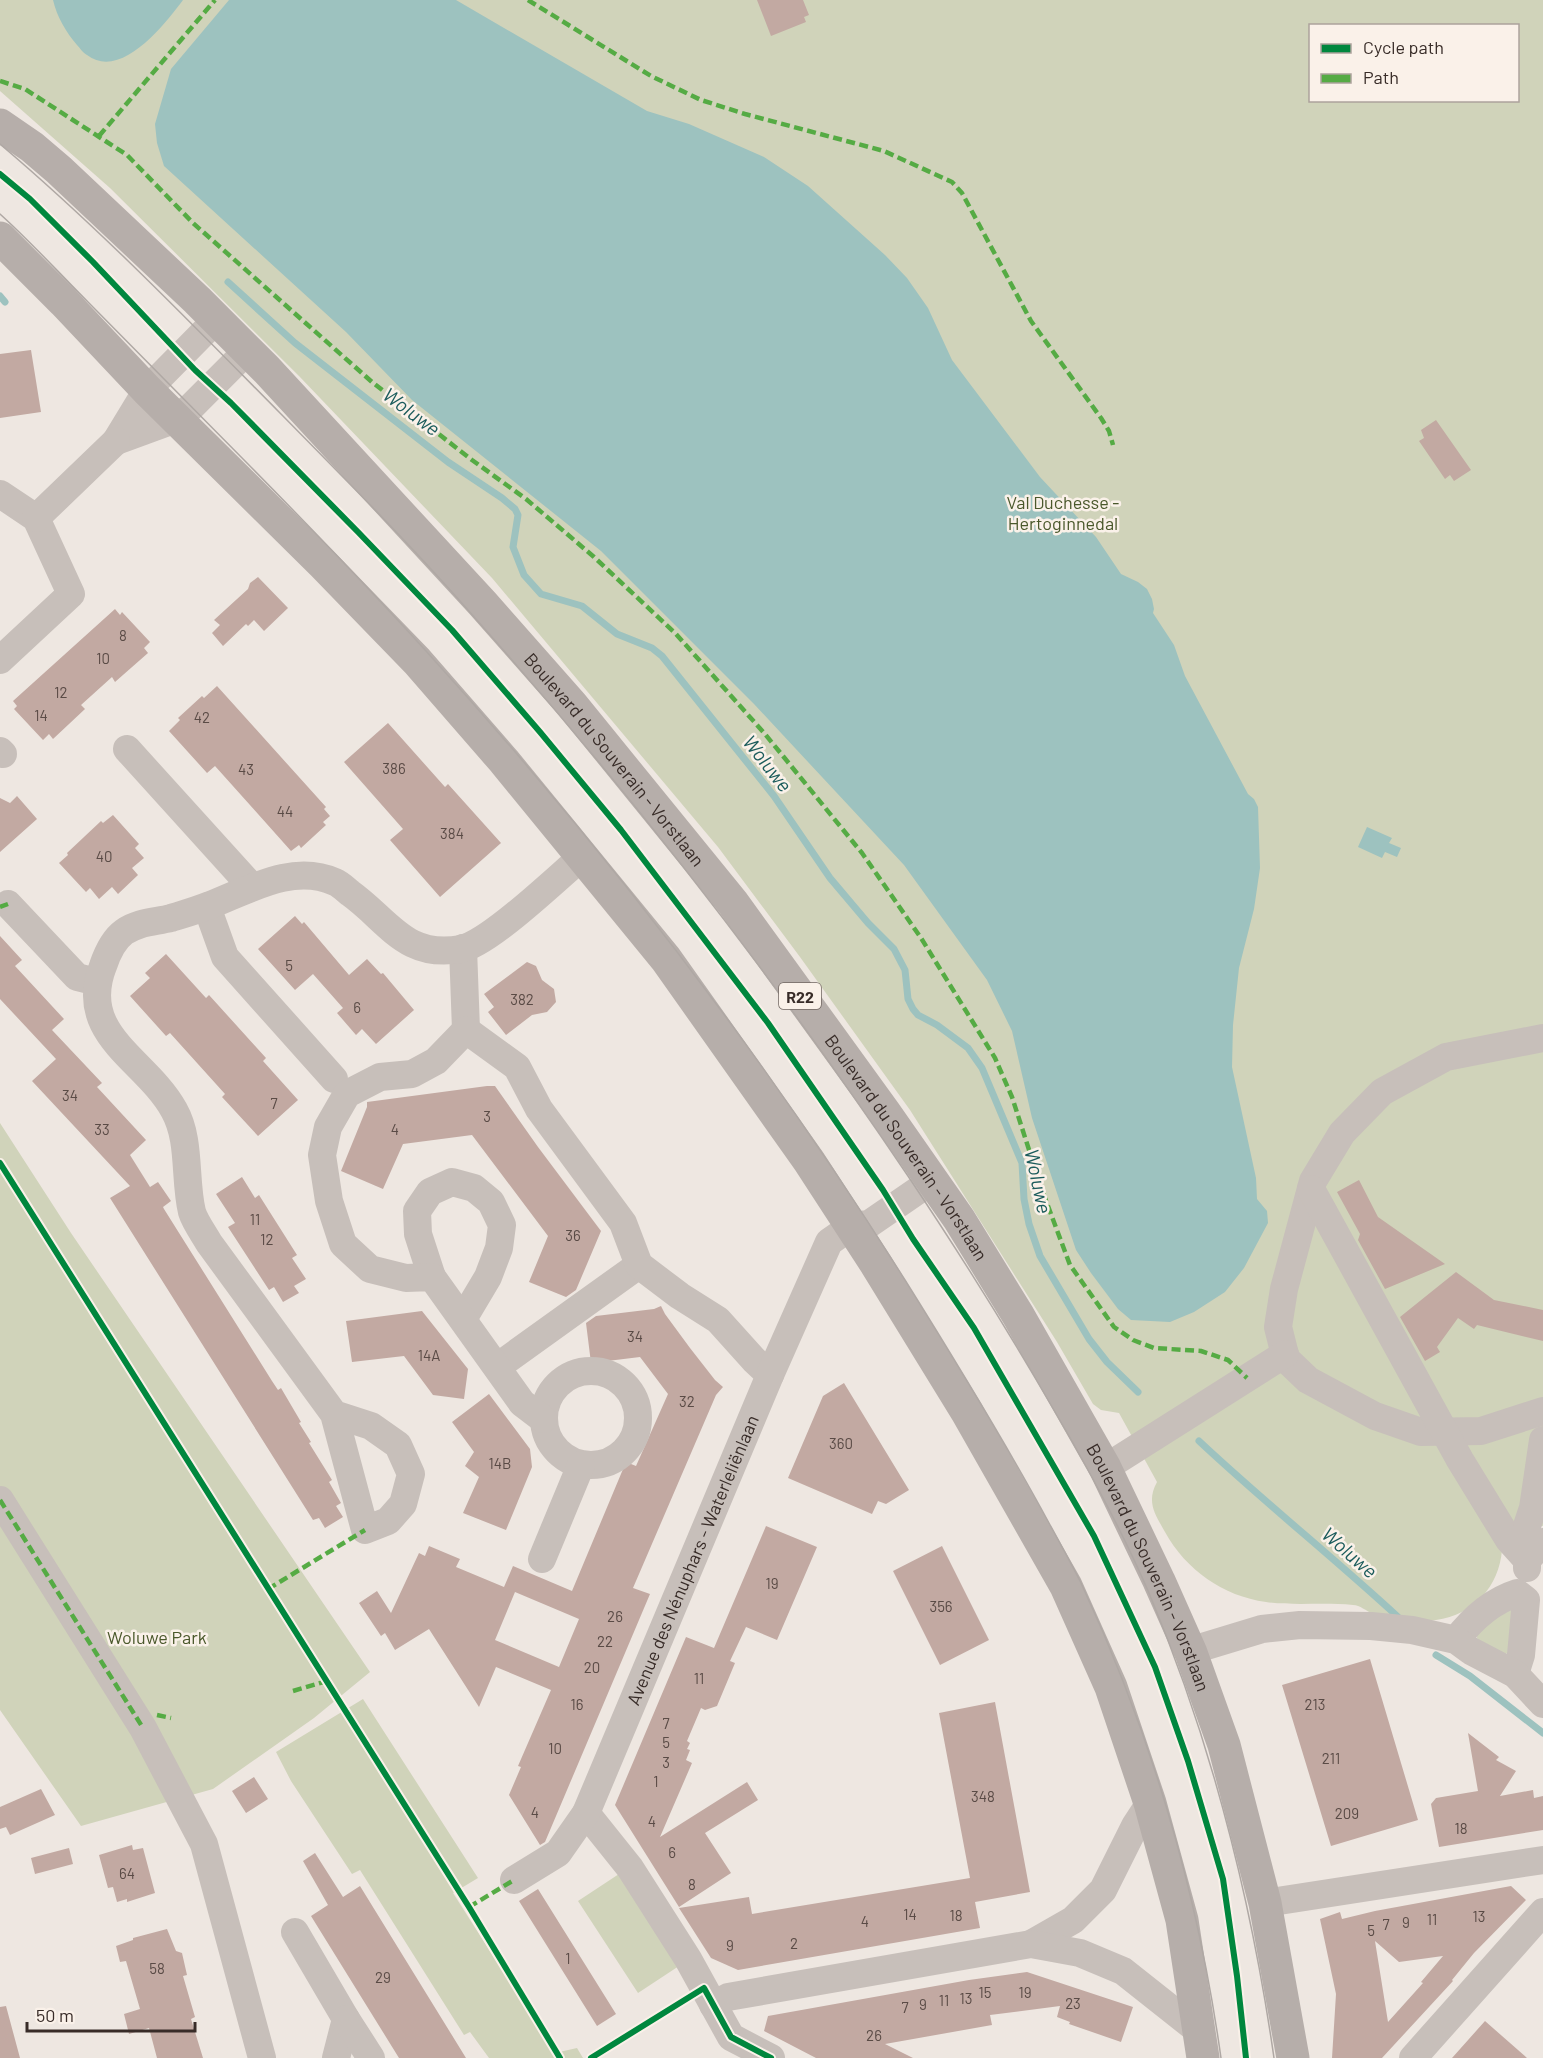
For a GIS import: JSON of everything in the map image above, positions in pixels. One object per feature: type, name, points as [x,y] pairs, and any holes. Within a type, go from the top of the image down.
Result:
[{"type":"main road","name":"Boulevard du Souverain - Vorstlaan","points":[[0,125],[32,147],[59,170],[248,350],[482,603],[572,705],[733,903],[933,1180],[1018,1315],[1105,1468],[1191,1653],[1224,1745],[1265,1903],[1293,2058]]},
{"type":"main road","points":[[0,238],[147,390],[323,564],[417,661],[504,761],[666,959],[852,1226],[968,1412],[1066,1586],[1111,1687],[1150,1803],[1182,1920],[1201,2045]]},
{"type":"street","points":[[36,518],[116,441],[147,390],[216,319]]},
{"type":"street","points":[[116,441],[176,419],[248,350]]},
{"type":"street","points":[[0,494],[36,518],[71,594],[0,660]]},
{"type":"street","points":[[127,749],[252,887]]},
{"type":"street","points":[[334,1414],[209,1244],[193,1214],[183,1136],[175,1112],[160,1088],[110,1038],[99,1012],[97,982],[108,951],[123,933],[145,922],[171,918],[207,907],[252,887],[283,877],[308,875],[336,882],[363,902],[394,932],[413,944],[433,951],[463,948],[482,940],[583,856]]},
{"type":"street","points":[[8,904],[77,977],[97,982]]},
{"type":"street","points":[[207,907],[225,957],[334,1079]]},
{"type":"street","points":[[432,1277],[406,1278],[370,1269],[343,1244],[329,1201],[322,1155],[328,1127],[347,1094],[380,1077],[412,1074],[436,1061],[466,1030],[463,948]]},
{"type":"street","points":[[466,1030],[517,1067],[539,1109],[623,1223],[639,1264],[680,1296],[718,1320],[770,1375]]},
{"type":"street","points":[[1543,1038],[1446,1057],[1383,1092],[1341,1133],[1313,1181],[1282,1299],[1278,1327],[1286,1359],[1308,1380],[1375,1416],[1421,1432],[1481,1431],[1543,1410]]},
{"type":"street","name":"Avenue des Nénuphars - Waterleliënlaan","points":[[514,1880],[558,1853],[586,1813],[770,1375],[829,1242],[852,1226],[869,1224],[933,1180]]},
{"type":"street","points":[[463,1319],[488,1277],[499,1248],[502,1225],[491,1202],[474,1188],[452,1182],[430,1192],[417,1210],[418,1234],[432,1277],[522,1402],[543,1419]]},
{"type":"street","points":[[1311,1189],[1445,1432],[1509,1540],[1535,1551]]},
{"type":"street","points":[[497,1367],[639,1264]]},
{"type":"street","points":[[1105,1468],[1285,1354]]},
{"type":"street","points":[[594,1371],[609,1375],[623,1383],[632,1395],[638,1410],[638,1425],[633,1440],[624,1453],[596,1466],[581,1465],[566,1459],[554,1449],[546,1435],[543,1419],[546,1403],[553,1390],[565,1379],[579,1372],[594,1371]]},
{"type":"street","points":[[1515,1674],[1521,1655],[1526,1600],[1535,1551],[1527,1526],[1533,1508],[1543,1440]]},
{"type":"street","points":[[542,1559],[581,1465]]},
{"type":"street","points":[[0,1500],[143,1728],[204,1844],[262,2058]]},
{"type":"street","points":[[1456,1640],[1466,1627],[1500,1598],[1517,1593],[1526,1600]]},
{"type":"street","points":[[1191,1653],[1206,1646],[1262,1629],[1300,1625],[1371,1626],[1412,1630],[1456,1640],[1471,1651],[1515,1674],[1543,1704]]},
{"type":"street","points":[[713,2005],[728,1996],[1030,1944],[1073,1920],[1103,1890],[1135,1826],[1150,1803]]},
{"type":"street","points":[[586,1813],[630,1868],[688,1959],[731,2037],[771,2058]]},
{"type":"street","points":[[1265,1903],[1543,1860]]},
{"type":"street","points":[[1413,2058],[1543,1912]]},
{"type":"street","points":[[295,1932],[371,2058]]},
{"type":"street","points":[[1030,1944],[1080,1953],[1123,1971],[1201,2045]]},
{"type":"street","points":[[336,2058],[346,2019]]},
{"type":"green space","name":"Val Duchesse - Hertoginnedal","points":[[0,0],[1543,0],[1543,1526],[1536,1525],[1502,1550],[1496,1575],[1482,1597],[1462,1612],[1450,1617],[1427,1621],[1373,1614],[1356,1605],[1266,1602],[1235,1594],[1221,1587],[1207,1579],[1184,1558],[1155,1514],[1152,1496],[1157,1482],[1119,1413],[1101,1410],[1093,1404],[1057,1342],[910,1110],[718,847],[492,578],[299,376],[110,188],[0,91]]},
{"type":"green space","name":"Woluwe Park","points":[[0,1123],[71,1233],[370,1672],[314,1718],[213,1789],[81,1826],[0,1710]]},
{"type":"green space","points":[[1514,1602],[1512,1652],[1501,1655],[1478,1642],[1476,1633]]},
{"type":"green space","points":[[363,1699],[478,1878],[453,1893],[555,2053],[577,2048],[583,2058],[489,2058],[470,2032],[464,2035],[360,1870],[352,1874],[291,1781],[276,1752]]},
{"type":"green space","points":[[619,1874],[679,1966],[638,1993],[578,1901]]},
{"type":"water","points":[[53,0],[183,0],[154,35],[141,46],[114,61],[100,61],[86,54],[73,40],[59,18]]},
{"type":"water","points":[[229,0],[456,0],[647,111],[689,124],[764,157],[808,186],[885,255],[907,278],[928,308],[952,360],[1040,477],[1096,537],[1121,574],[1147,589],[1152,599],[1153,613],[1174,645],[1185,676],[1248,794],[1258,807],[1260,868],[1254,909],[1239,968],[1233,1025],[1232,1067],[1256,1178],[1257,1199],[1267,1211],[1268,1223],[1244,1268],[1225,1292],[1194,1312],[1170,1322],[1131,1320],[1118,1309],[1076,1250],[1032,1118],[1012,1031],[987,980],[904,865],[754,704],[601,551],[412,400],[346,332],[164,166],[157,143],[155,124],[171,69]]},
{"type":"water","points":[[1367,827],[1392,838],[1389,843],[1401,848],[1397,857],[1385,852],[1382,858],[1358,847]]},
{"type":"building","points":[[757,0],[803,0],[809,15],[804,17],[806,22],[771,36]]},
{"type":"building","points":[[31,350],[41,412],[0,418],[0,354]]},
{"type":"building","points":[[1436,420],[1471,470],[1454,481],[1450,475],[1445,479],[1419,441],[1424,438],[1421,430]]},
{"type":"building","points":[[258,577],[288,608],[264,631],[254,620],[248,626],[246,624],[223,646],[212,633],[220,625],[214,620]]},
{"type":"building","points":[[115,609],[120,615],[122,612],[150,642],[144,648],[148,653],[115,682],[112,677],[81,705],[85,709],[53,739],[49,734],[43,740],[14,709],[17,706],[13,701]]},
{"type":"building","points":[[217,686],[326,807],[324,809],[330,816],[323,822],[326,825],[301,848],[299,845],[291,851],[215,766],[207,773],[169,731],[180,720],[178,718]]},
{"type":"building","points":[[388,723],[445,787],[448,784],[501,843],[440,897],[390,840],[403,829],[344,762]]},
{"type":"building","points":[[17,796],[37,819],[0,852],[0,798],[10,803]]},
{"type":"building","points":[[113,815],[139,844],[135,848],[144,858],[132,868],[138,875],[118,894],[112,887],[99,899],[90,888],[86,892],[59,863],[101,821],[103,823]]},
{"type":"building","points":[[295,916],[302,924],[304,922],[349,975],[367,959],[381,974],[383,973],[414,1010],[376,1044],[362,1029],[356,1035],[337,1013],[343,1008],[313,974],[295,990],[258,949]]},
{"type":"building","points":[[0,936],[22,960],[15,966],[64,1019],[52,1030],[102,1083],[97,1087],[146,1140],[130,1155],[150,1187],[158,1182],[171,1201],[163,1207],[164,1209],[272,1381],[278,1390],[281,1388],[301,1422],[299,1423],[332,1480],[329,1482],[341,1503],[336,1506],[343,1517],[325,1528],[319,1518],[313,1520],[110,1198],[130,1186],[32,1081],[56,1059],[0,999]]},
{"type":"building","points":[[166,954],[206,998],[209,995],[266,1058],[263,1061],[298,1100],[258,1136],[222,1097],[225,1094],[170,1033],[166,1036],[130,996],[150,978],[145,973]]},
{"type":"building","points":[[527,962],[536,966],[542,980],[554,989],[556,1002],[547,1012],[532,1015],[506,1035],[488,1012],[494,1007],[484,994]]},
{"type":"building","points":[[495,1086],[601,1231],[576,1290],[566,1297],[529,1282],[548,1236],[472,1135],[403,1144],[383,1189],[341,1171],[367,1102]]},
{"type":"building","points":[[242,1177],[255,1198],[259,1195],[297,1255],[292,1258],[306,1279],[294,1286],[299,1293],[283,1302],[274,1287],[269,1290],[228,1227],[235,1223],[216,1194]]},
{"type":"building","points":[[1359,1180],[1378,1217],[1445,1264],[1385,1289],[1358,1240],[1360,1234],[1337,1192]]},
{"type":"building","points":[[1456,1272],[1494,1300],[1543,1310],[1543,1341],[1477,1325],[1474,1329],[1458,1318],[1437,1347],[1440,1352],[1425,1361],[1400,1317]]},
{"type":"building","points":[[661,1306],[690,1348],[723,1387],[716,1395],[633,1588],[650,1594],[545,1842],[540,1845],[509,1795],[521,1767],[518,1766],[551,1690],[496,1667],[479,1707],[429,1629],[395,1650],[385,1633],[381,1636],[359,1603],[377,1591],[391,1613],[419,1553],[425,1556],[429,1546],[460,1559],[456,1567],[504,1587],[513,1566],[572,1591],[626,1462],[636,1466],[668,1394],[640,1357],[591,1363],[586,1323],[596,1316],[654,1309]],"holes":[[[515,1592],[579,1619],[559,1667],[495,1640]]]},
{"type":"building","points":[[422,1311],[468,1369],[464,1399],[433,1395],[404,1356],[352,1362],[346,1321]]},
{"type":"building","points":[[844,1383],[909,1490],[886,1504],[878,1501],[872,1514],[788,1478],[823,1396]]},
{"type":"building","points":[[489,1394],[530,1449],[532,1467],[506,1530],[463,1513],[479,1477],[465,1466],[474,1452],[452,1422]]},
{"type":"building","points":[[766,1526],[817,1547],[777,1640],[746,1627],[730,1661],[735,1663],[717,1706],[705,1710],[701,1708],[687,1741],[690,1743],[687,1749],[690,1750],[686,1760],[692,1763],[660,1837],[747,1782],[758,1800],[705,1833],[731,1873],[679,1907],[615,1805],[686,1637],[714,1648]]},
{"type":"building","points":[[942,1546],[989,1640],[940,1665],[893,1571]]},
{"type":"building","points":[[1370,1659],[1418,1820],[1331,1846],[1282,1685]]},
{"type":"building","points":[[995,1702],[1030,1892],[975,1902],[980,1928],[738,1970],[711,1958],[679,1908],[749,1897],[752,1914],[970,1878],[939,1713]]},
{"type":"building","points":[[1468,1733],[1499,1757],[1496,1760],[1516,1771],[1500,1796],[1533,1790],[1534,1798],[1543,1796],[1543,1830],[1439,1847],[1431,1804],[1436,1798],[1478,1791]]},
{"type":"building","points":[[254,1777],[268,1799],[246,1813],[232,1791]]},
{"type":"building","points":[[41,1789],[55,1815],[10,1835],[6,1827],[0,1829],[0,1807]]},
{"type":"building","points":[[132,1845],[133,1850],[143,1848],[155,1893],[127,1902],[127,1899],[117,1902],[113,1887],[108,1888],[99,1855]]},
{"type":"building","points":[[69,1848],[73,1864],[35,1874],[31,1858]]},
{"type":"building","points":[[315,1853],[343,1897],[360,1886],[466,2058],[399,2058],[311,1916],[328,1905],[303,1861]]},
{"type":"building","points":[[1511,1886],[1526,1900],[1474,1953],[1453,1981],[1382,2058],[1332,2058],[1336,1994],[1320,1919],[1340,1912],[1342,1919]],"holes":[[[1375,1941],[1399,1962],[1443,1956],[1421,1982],[1423,1983],[1388,2022]]]},
{"type":"building","points":[[538,1889],[616,2014],[597,2026],[519,1901]]},
{"type":"building","points":[[167,1929],[176,1951],[182,1953],[187,1975],[183,1976],[195,2017],[191,2019],[203,2058],[157,2058],[149,2028],[129,2034],[124,2014],[140,2009],[126,1961],[120,1962],[116,1946],[133,1940],[133,1938]]},
{"type":"building","points":[[1027,1972],[1133,2007],[1121,2042],[1069,2024],[1070,2022],[1057,2017],[1060,2006],[990,2015],[992,2025],[885,2044],[913,2058],[816,2058],[764,2031],[768,2016],[969,1980]]},
{"type":"building","points":[[6,2006],[20,2058],[0,2058],[0,2007]]},
{"type":"building","points":[[1485,2021],[1527,2058],[1452,2058]]},
{"type":"waterway","name":"Woluwe","points":[[228,282],[295,343],[448,462],[515,509],[518,515],[513,547],[524,575],[541,594],[582,606],[617,634],[652,648],[662,656],[774,796],[830,878],[868,923],[894,949],[905,970],[908,999],[913,1009],[918,1015],[937,1025],[968,1048],[982,1068],[1022,1163],[1024,1199],[1029,1224],[1040,1256],[1089,1339],[1107,1362],[1138,1392]]},
{"type":"waterway","name":"Woluwe","points":[[0,296],[5,302]]},
{"type":"waterway","name":"Woluwe","points":[[1199,1441],[1398,1617]]},
{"type":"waterway","name":"Woluwe","points":[[1436,1655],[1470,1676],[1543,1733]]},
{"type":"tram line","points":[[0,144],[73,209],[178,310],[379,514],[475,618],[590,752],[701,890],[807,1031],[908,1176],[1017,1347],[1064,1428],[1115,1521],[1149,1593],[1192,1706],[1226,1822],[1254,1939],[1274,2058]]},
{"type":"tram line","points":[[0,214],[315,533],[492,725],[556,800],[679,955],[739,1034],[851,1197],[905,1280],[1015,1461],[1077,1576],[1106,1640],[1129,1697],[1169,1815],[1199,1936],[1221,2058]]},
{"type":"marked path","points":[[99,136],[215,0]]},
{"type":"marked path","points":[[528,0],[651,76],[701,100],[884,151],[952,182],[962,193],[1031,321],[1101,418],[1109,431],[1113,445]]},
{"type":"marked path","points":[[0,81],[25,89],[127,155],[193,223],[372,382],[526,499],[594,557],[676,634],[765,734],[862,853],[921,938],[995,1058],[1012,1097],[1042,1190],[1070,1265],[1114,1327],[1133,1340],[1154,1348],[1201,1351],[1228,1360],[1247,1378]]},
{"type":"marked path","points":[[0,907],[8,904]]},
{"type":"marked path","points":[[0,1500],[143,1728]]},
{"type":"marked path","points":[[268,1589],[365,1530]]},
{"type":"marked path","points":[[293,1691],[327,1681]]},
{"type":"marked path","points":[[157,1715],[171,1718]]},
{"type":"marked path","points":[[469,1907],[514,1880]]},
{"type":"cycle path","points":[[0,174],[30,199],[93,262],[195,370],[231,403],[452,630],[621,830],[768,1023],[883,1190],[913,1239],[974,1328],[1094,1536],[1155,1667],[1188,1761],[1223,1879],[1246,2058]]},
{"type":"cycle path","points":[[0,1163],[469,1907],[560,2058]]},
{"type":"cycle path","points":[[591,2058],[704,1988],[731,2037],[771,2058]]}]
